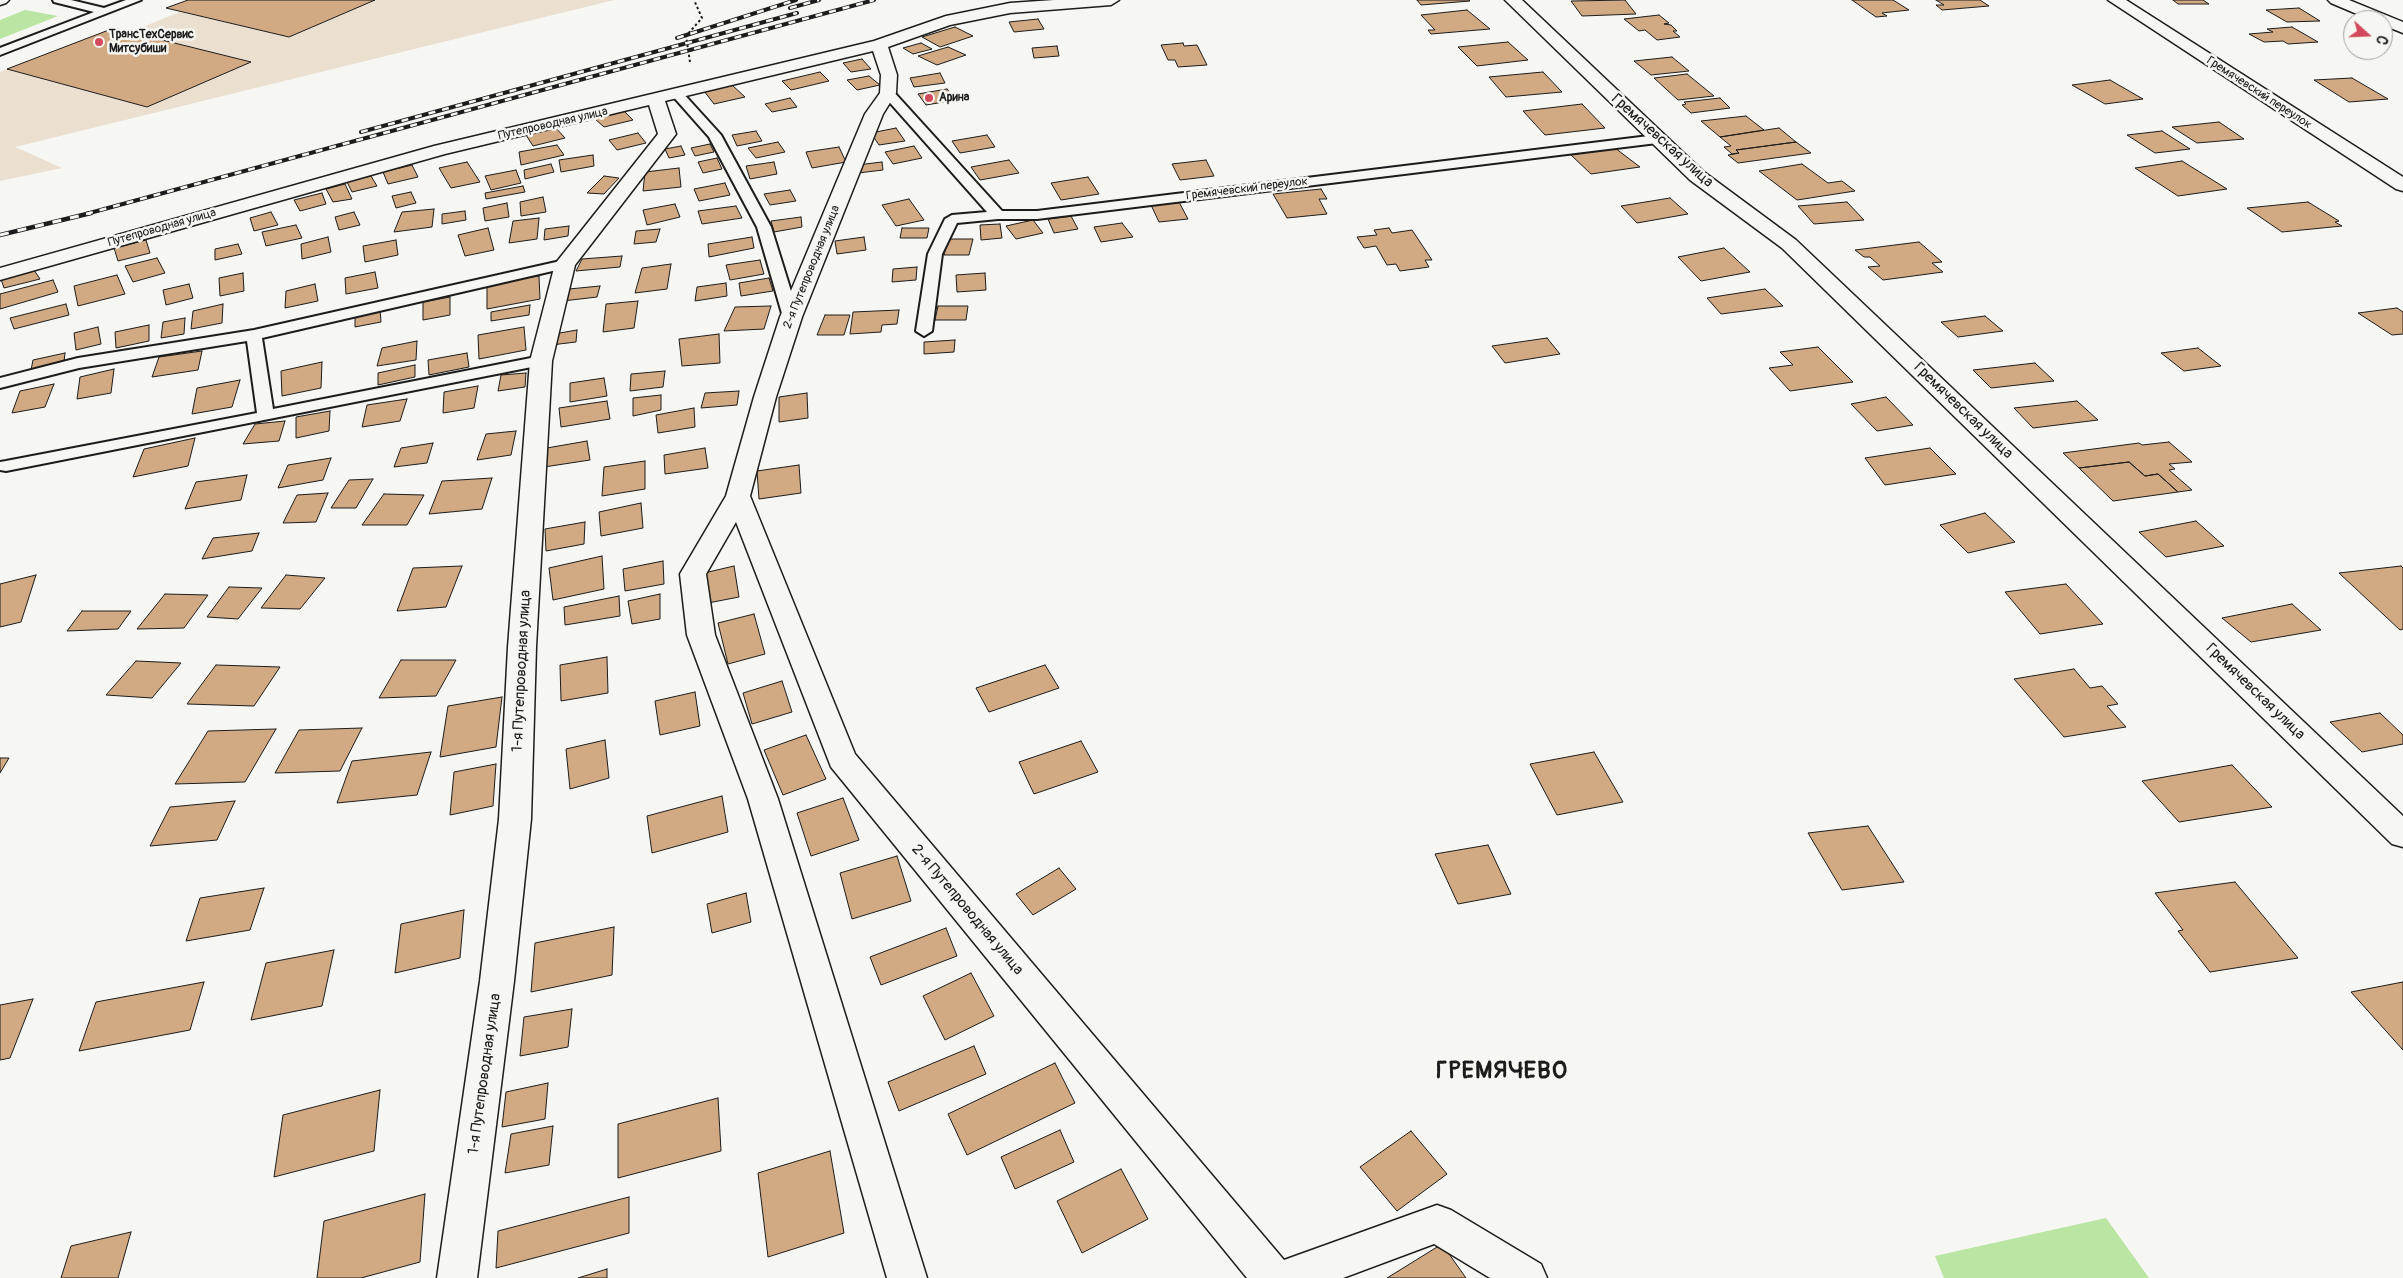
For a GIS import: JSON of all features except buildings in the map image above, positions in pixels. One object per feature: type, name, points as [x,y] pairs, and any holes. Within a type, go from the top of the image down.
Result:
[{"type":"street","name":"Путепроводная улица","points":[[0,274],[440,150],[667,97],[878,44],[946,21],[1010,8],[1111,0]]},
{"type":"street","name":"Гремячевская улица","points":[[1512,0],[1697,176],[1789,244],[2403,835]]},
{"type":"street","name":"Гремячевский переулок","points":[[2116,0],[2403,185]]},
{"type":"street","points":[[2336,0],[2403,28]]},
{"type":"street","points":[[878,44],[889,75],[888,94]]},
{"type":"street","name":"2-я Путепроводная улица","points":[[888,94],[874,114],[791,317],[765,397],[738,496],[692,574],[701,635],[764,799],[907,1278]]},
{"type":"street","name":"1-я Путепроводная улица","points":[[457,1278],[496,991],[515,819],[522,646],[541,361],[565,264],[667,134],[667,97]]},
{"type":"street","name":"2-я Путепроводная улица","points":[[738,496],[842,759],[1273,1278]]},
{"type":"street","points":[[1289,1278],[1437,1224],[1527,1278]]},
{"type":"lane","points":[[58,0],[105,12]]},
{"type":"lane","points":[[0,52],[136,0]]},
{"type":"lane","points":[[888,94],[998,215]]},
{"type":"lane","points":[[667,97],[715,135],[764,228],[791,317]]},
{"type":"lane","name":"Гремячевский переулок","points":[[924,330],[935,254],[952,219],[998,215],[1047,214],[1657,139]]},
{"type":"lane","points":[[0,383],[78,363],[254,335],[565,264]]},
{"type":"lane","points":[[254,335],[266,416]]},
{"type":"lane","points":[[6,466],[541,361]]},
{"type":"path","points":[[694,0],[702,18],[686,36],[688,55],[697,89]]},
{"type":"shaded area","points":[[375,0],[614,0],[15,147],[62,168],[0,181],[0,72],[7,69],[147,107],[250,62],[130,32],[180,12],[289,37]]},
{"type":"green space","points":[[25,10],[58,16],[0,39],[0,20]]},
{"type":"green space","points":[[2106,1218],[2149,1278],[1944,1278],[1935,1256]]},
{"type":"railway","points":[[677,38],[796,0]]},
{"type":"railway","points":[[790,8],[819,0]]},
{"type":"railway","points":[[86,214],[874,0]]},
{"type":"railway","points":[[361,132],[797,13]]},
{"type":"railway","points":[[0,235],[91,213]]},
{"type":"place","name":"ТрансТехСервис Митсубиши","points":[[99,42]]},
{"type":"place","name":"Арина","points":[[929,98]]},
{"type":"district","name":"ГРЕМЯЧЕВО","points":[[1502,1072]]}]
